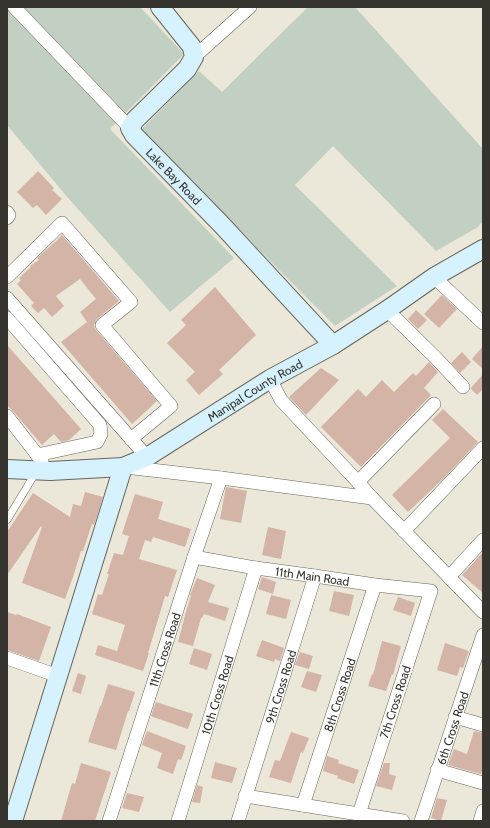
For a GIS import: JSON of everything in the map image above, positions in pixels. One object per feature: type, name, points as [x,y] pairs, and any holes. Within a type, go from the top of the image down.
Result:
[{"type":"street","name":"Lake Bay Road","points":[[14,7],[130,128],[134,135],[220,223],[333,345]]},
{"type":"street","points":[[162,7],[192,47],[194,57]]},
{"type":"street","points":[[130,128],[135,120],[187,69],[194,57],[250,7]]},
{"type":"street","points":[[7,212],[9,215],[7,218]]},
{"type":"street","points":[[7,277],[62,224],[131,302],[102,325],[171,406],[131,439]]},
{"type":"street","name":"Manipal County Road","points":[[7,469],[42,466],[123,467],[147,457],[270,380],[333,345],[434,277],[483,249]]},
{"type":"street","points":[[434,277],[483,323]]},
{"type":"street","points":[[7,298],[147,457]]},
{"type":"street","points":[[387,310],[463,387]]},
{"type":"street","points":[[7,318],[100,425],[101,434],[97,442],[42,466],[7,416]]},
{"type":"street","points":[[270,380],[281,400],[372,498],[483,612]]},
{"type":"street","points":[[358,482],[434,404]]},
{"type":"street","points":[[404,531],[483,448]]},
{"type":"street","points":[[13,821],[123,467],[372,498]]},
{"type":"street","name":"11th Cross Road","points":[[109,821],[221,478]]},
{"type":"street","points":[[449,576],[483,540]]},
{"type":"street","name":"11th Main Road","points":[[194,557],[256,568],[375,585],[431,590]]},
{"type":"street","name":"10th Cross Road","points":[[178,821],[256,568]]},
{"type":"street","name":"9th Cross Road","points":[[238,821],[315,576]]},
{"type":"street","name":"8th Cross Road","points":[[302,805],[375,585]]},
{"type":"street","name":"7th Cross Road","points":[[359,814],[431,590]]},
{"type":"street","name":"6th Cross Road","points":[[421,821],[483,635]]},
{"type":"street","points":[[7,658],[58,676]]},
{"type":"street","points":[[455,717],[483,725]]},
{"type":"street","points":[[438,770],[483,783]]},
{"type":"street","points":[[245,796],[403,821]]},
{"type":"street","points":[[480,821],[483,811]]},
{"type":"lane","points":[[7,520],[42,466]]},
{"type":"green space","points":[[7,7],[140,7],[184,54],[110,129],[234,258],[170,312],[69,199],[7,125]]},
{"type":"green space","points":[[308,7],[355,7],[483,149],[483,221],[478,227],[436,251],[333,146],[295,185],[397,286],[335,326],[140,131],[199,71],[222,92]]},
{"type":"building","points":[[38,171],[54,188],[52,190],[62,199],[46,215],[37,205],[33,208],[17,192]]},
{"type":"building","points":[[62,235],[119,301],[97,319],[94,326],[96,330],[157,401],[132,424],[61,342],[87,322],[80,312],[96,299],[80,279],[56,296],[64,306],[52,317],[44,308],[38,313],[31,306],[34,303],[17,284],[21,280],[19,278],[31,267],[30,266],[39,260],[37,258]]},
{"type":"building","points":[[215,287],[256,335],[219,370],[223,374],[199,395],[186,380],[195,372],[167,343],[186,325],[181,320]]},
{"type":"building","points":[[442,295],[457,309],[439,328],[424,314]]},
{"type":"building","points":[[416,310],[427,320],[418,329],[408,319]]},
{"type":"building","points":[[7,345],[81,429],[69,440],[61,442],[54,434],[42,445],[7,405]]},
{"type":"building","points":[[483,346],[483,369],[472,359]]},
{"type":"building","points":[[462,352],[471,362],[460,373],[451,363]]},
{"type":"building","points":[[429,362],[438,372],[424,388],[431,395],[361,467],[321,427],[358,389],[366,397],[382,380],[394,392],[413,373],[416,376]]},
{"type":"building","points":[[321,368],[339,380],[306,415],[289,397]]},
{"type":"building","points":[[483,374],[483,389],[477,395],[471,388]]},
{"type":"building","points":[[443,409],[478,442],[444,478],[408,512],[392,495],[450,438],[432,420]]},
{"type":"building","points":[[226,487],[247,491],[241,523],[220,519]]},
{"type":"building","points":[[85,492],[103,497],[94,525],[92,524],[83,551],[81,551],[65,599],[22,583],[42,527],[41,526],[7,575],[7,532],[33,493],[70,517],[73,504],[81,506]]},
{"type":"building","points":[[135,494],[163,502],[158,519],[191,529],[185,547],[153,537],[151,542],[145,540],[139,559],[177,570],[168,597],[165,596],[143,671],[95,655],[98,645],[117,651],[125,625],[92,614],[98,594],[102,595],[114,553],[123,555],[129,536],[122,534]]},
{"type":"building","points":[[268,527],[286,531],[281,559],[262,555]]},
{"type":"building","points":[[483,552],[483,593],[462,575]]},
{"type":"building","points":[[262,577],[276,582],[273,594],[258,589]]},
{"type":"building","points":[[197,578],[215,585],[208,602],[229,608],[225,621],[204,614],[201,618],[193,646],[178,642],[191,596],[190,595]]},
{"type":"building","points":[[334,591],[354,595],[349,616],[329,611]]},
{"type":"building","points":[[271,595],[291,600],[286,619],[266,614]]},
{"type":"building","points":[[398,597],[415,603],[411,616],[393,610]]},
{"type":"building","points":[[7,612],[17,614],[51,627],[39,661],[7,650]]},
{"type":"building","points":[[262,640],[284,648],[280,661],[275,659],[274,662],[256,656]]},
{"type":"building","points":[[382,641],[401,646],[393,675],[392,674],[386,691],[368,686],[372,674],[373,675]]},
{"type":"building","points":[[445,643],[469,651],[463,668],[460,667],[457,676],[437,670]]},
{"type":"building","points":[[194,648],[212,654],[207,670],[189,664]]},
{"type":"building","points":[[300,652],[313,656],[309,669],[295,665]]},
{"type":"building","points":[[307,671],[322,675],[316,692],[301,687]]},
{"type":"building","points":[[78,673],[86,676],[81,694],[72,691]]},
{"type":"building","points":[[108,684],[135,692],[116,750],[88,742]]},
{"type":"building","points":[[156,702],[193,714],[188,729],[151,716]]},
{"type":"building","points":[[147,731],[186,746],[181,760],[178,759],[173,774],[157,768],[162,753],[142,745]]},
{"type":"building","points":[[474,731],[483,733],[483,769],[481,774],[448,765],[454,749],[467,754]]},
{"type":"building","points":[[291,732],[309,738],[303,753],[301,752],[291,783],[269,777],[275,760],[280,761]]},
{"type":"building","points":[[327,756],[339,760],[338,763],[359,770],[354,784],[323,771]]},
{"type":"building","points":[[215,762],[237,768],[232,783],[211,778]]},
{"type":"building","points":[[81,763],[111,772],[95,821],[61,821],[72,783],[75,784]]},
{"type":"building","points":[[384,763],[390,763],[389,774],[396,776],[392,790],[376,786]]},
{"type":"building","points":[[197,785],[203,787],[200,803],[192,802]]},
{"type":"building","points":[[127,793],[144,797],[139,812],[122,808]]},
{"type":"building","points":[[437,798],[447,800],[441,821],[431,818]]}]
